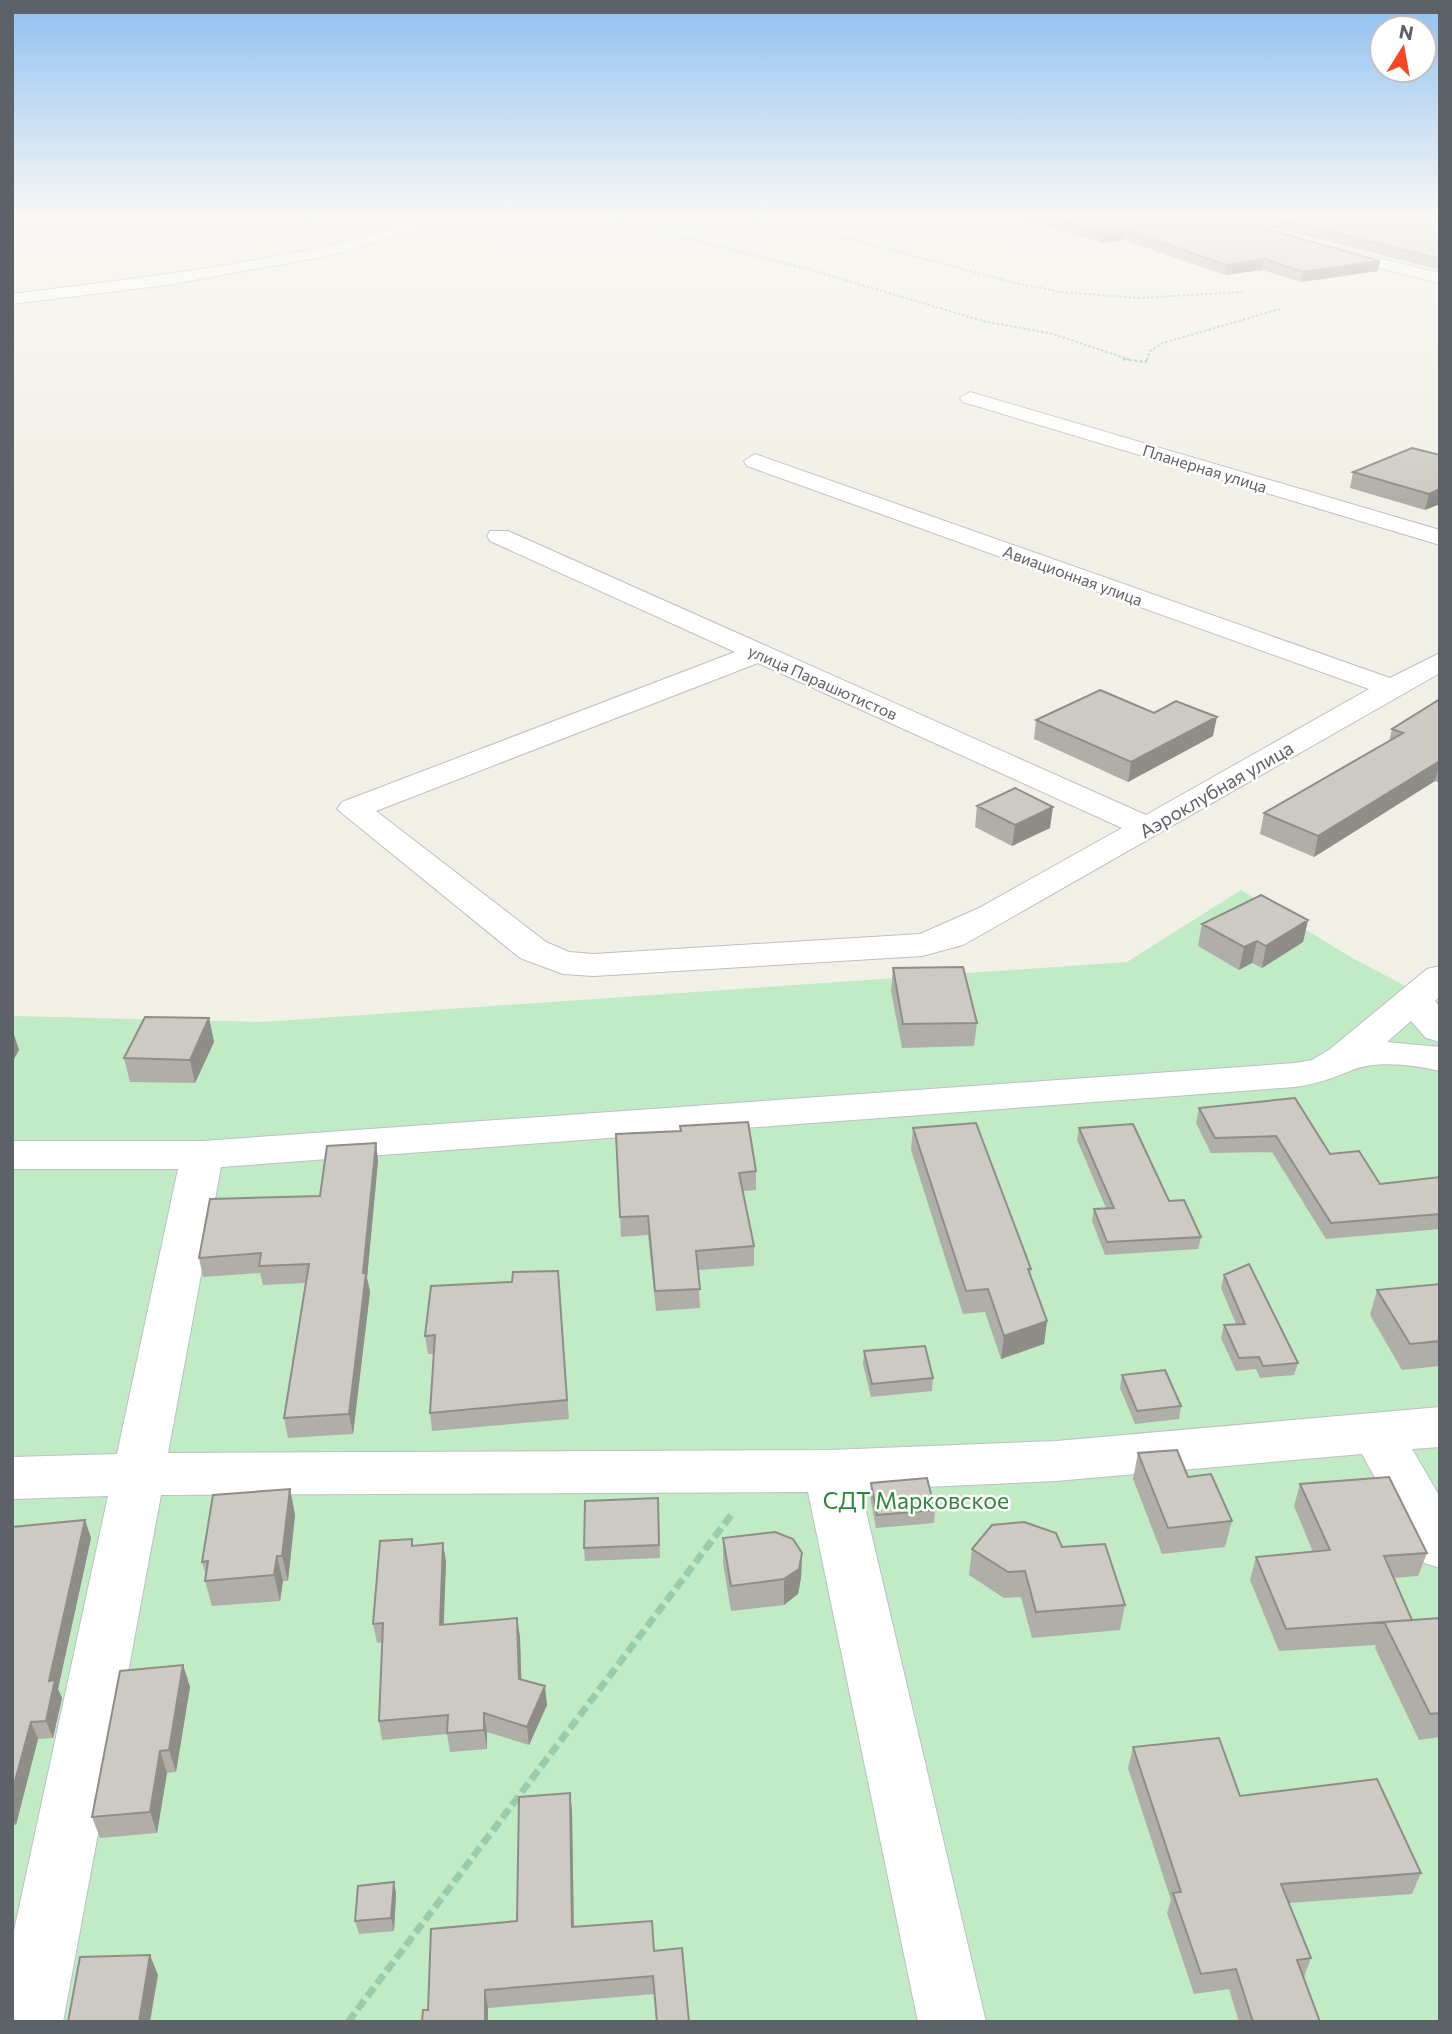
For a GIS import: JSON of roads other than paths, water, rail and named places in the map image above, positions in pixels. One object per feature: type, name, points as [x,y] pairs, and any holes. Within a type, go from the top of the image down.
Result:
[{"type":"street","name":"Планерная улица","points":[[970,398],[1440,538]]},
{"type":"street","name":"Авиационная улица","points":[[755,461],[1392,688]]},
{"type":"street","name":"улица Парашютистов","points":[[499,536],[1148,828]]},
{"type":"street","name":"Аэроклубная улица","points":[[759,653],[353,809],[533,950],[563,963],[594,965],[880,950],[950,937],[992,916],[1440,661]]},
{"type":"street","points":[[12,1156],[202,1156],[1295,1075],[1322,1070],[1343,1059],[1426,988],[1440,1030]]},
{"type":"street","points":[[1343,1059],[1386,1052],[1416,1053],[1440,1059]]},
{"type":"street","points":[[29,2022],[202,1156]]},
{"type":"street","points":[[12,1478],[139,1474],[830,1471],[1056,1461],[1440,1427]]},
{"type":"street","points":[[1377,1434],[1440,1546]]},
{"type":"street","points":[[830,1471],[952,2022]]},
{"type":"park label","name":"СДТ Марковское","points":[[916,1500]]}]
